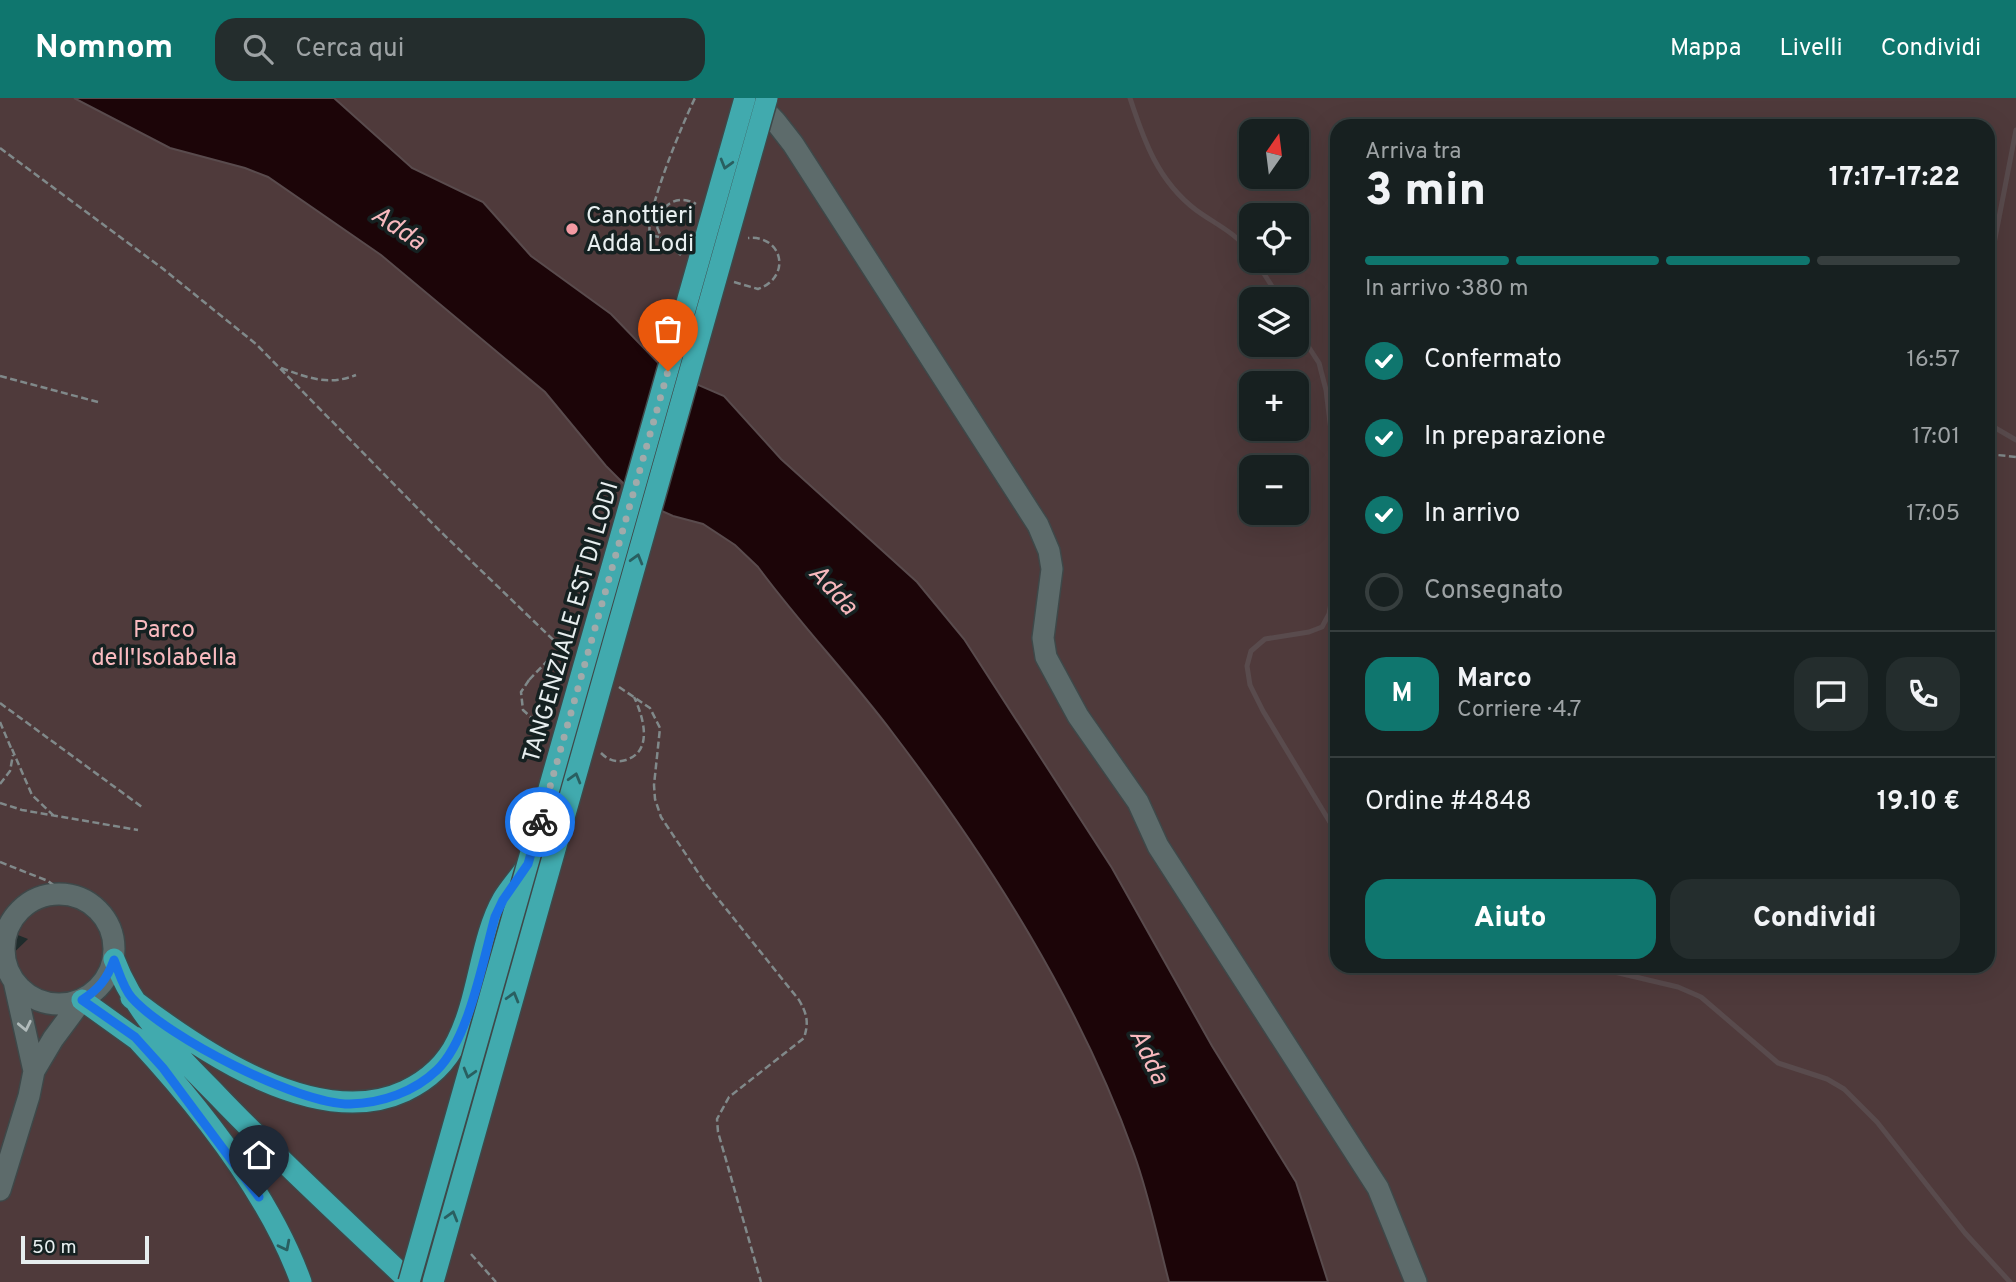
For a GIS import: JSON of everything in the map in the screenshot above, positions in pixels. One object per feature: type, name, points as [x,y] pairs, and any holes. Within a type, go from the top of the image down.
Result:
[{"type":"highway","name":"TANGENZIALE EST DI LODI","points":[[410,1282],[745,98]]},
{"type":"highway","name":"TANGENZIALE EST DI LODI","points":[[433,1282],[767,98]]},
{"type":"highway","points":[[131,998],[206,1051],[246,1072],[317,1098],[347,1104],[374,1102],[413,1087],[439,1068],[450,1054],[466,1019],[503,900],[528,864]]},
{"type":"highway","points":[[114,960],[131,998],[160,1037],[251,1131],[410,1282]]},
{"type":"highway","points":[[82,1000],[135,1037],[251,1131]]},
{"type":"highway","points":[[135,1037],[163,1068],[241,1169],[273,1222],[301,1282]]},
{"type":"street","points":[[752,98],[793,144],[1038,525],[1049,551],[1052,569],[1043,638],[1046,657],[1078,716],[1138,802],[1158,846],[1378,1188],[1416,1282]]},
{"type":"street","points":[[14,981],[27,995],[44,1003],[64,1005],[82,1000],[97,990],[108,976],[114,960],[114,942],[109,924],[98,909],[83,899],[65,894],[47,895],[8,915],[2,957],[14,981],[34,1071]]},
{"type":"street","points":[[0,1190],[34,1071],[82,1000]]},
{"type":"path","points":[[661,237],[650,235],[649,225],[665,172],[695,98]]},
{"type":"path","points":[[0,148],[162,268],[256,344],[577,661]]},
{"type":"path","points":[[743,240],[750,237],[759,238],[774,247],[780,265],[771,283]]},
{"type":"path","points":[[278,367],[309,378],[339,382],[356,375]]},
{"type":"path","points":[[0,376],[98,402]]},
{"type":"path","points":[[1995,455],[2016,457]]},
{"type":"path","points":[[529,680],[553,655],[566,653]]},
{"type":"path","points":[[611,682],[650,708],[660,728],[655,799],[667,825],[703,880],[799,1000],[806,1013],[808,1025],[804,1038],[729,1097],[717,1119],[718,1132],[761,1282]]},
{"type":"path","points":[[598,746],[608,759],[620,762],[630,759],[641,750],[644,733],[634,697]]},
{"type":"path","points":[[0,703],[142,807]]},
{"type":"path","points":[[0,722],[32,795],[55,817]]},
{"type":"path","points":[[0,784],[10,771],[12,749]]},
{"type":"path","points":[[0,803],[55,817],[138,830]]},
{"type":"path","points":[[0,862],[48,881],[65,894]]},
{"type":"path","points":[[471,1254],[496,1282]]},
{"type":"green space","name":"Parco dell'Isolabella","points":[[0,98],[2016,98],[2016,1282],[0,1282],[0,966],[28,939],[0,928]]},
{"type":"water","name":"Adda","points":[[74,98],[334,98],[412,168],[483,202],[531,256],[611,314],[666,371],[724,396],[781,459],[917,582],[964,639],[1112,868],[1212,1046],[1296,1182],[1328,1282],[1169,1282],[1149,1201],[1112,1097],[1059,987],[1029,934],[963,831],[892,732],[758,567],[735,545],[703,524],[673,516],[642,502],[606,466],[545,392],[381,255],[268,177],[245,168],[170,148]]},
{"type":"waterway","points":[[1130,98],[1147,145],[1162,173],[1183,199],[1239,240]]},
{"type":"waterway","points":[[1995,238],[2016,130]]},
{"type":"waterway","points":[[1264,273],[1272,287]]},
{"type":"waterway","points":[[1309,348],[1319,363],[1330,423]]},
{"type":"waterway","points":[[1995,428],[2016,440]]},
{"type":"waterway","points":[[1330,608],[1322,627],[1309,632],[1265,639],[1251,651],[1247,666],[1250,685],[1263,711],[1330,822]]},
{"type":"waterway","points":[[1619,973],[1678,987],[1701,997],[1778,1063],[1827,1079],[1844,1089],[1877,1122],[1965,1233],[2010,1282]]},
{"type":"way so far","points":[[540,822],[668,371]]},
{"type":"place","name":"Canottieri Adda Lodi","points":[[572,229]]},
{"type":"route","points":[[259,1197],[241,1169],[163,1068],[135,1037],[82,1000],[97,990],[108,976],[114,960],[131,998],[206,1051],[246,1072],[317,1098],[347,1104],[374,1102],[394,1096],[428,1078],[450,1054],[458,1039],[495,917],[503,900],[528,864],[540,822]]}]
